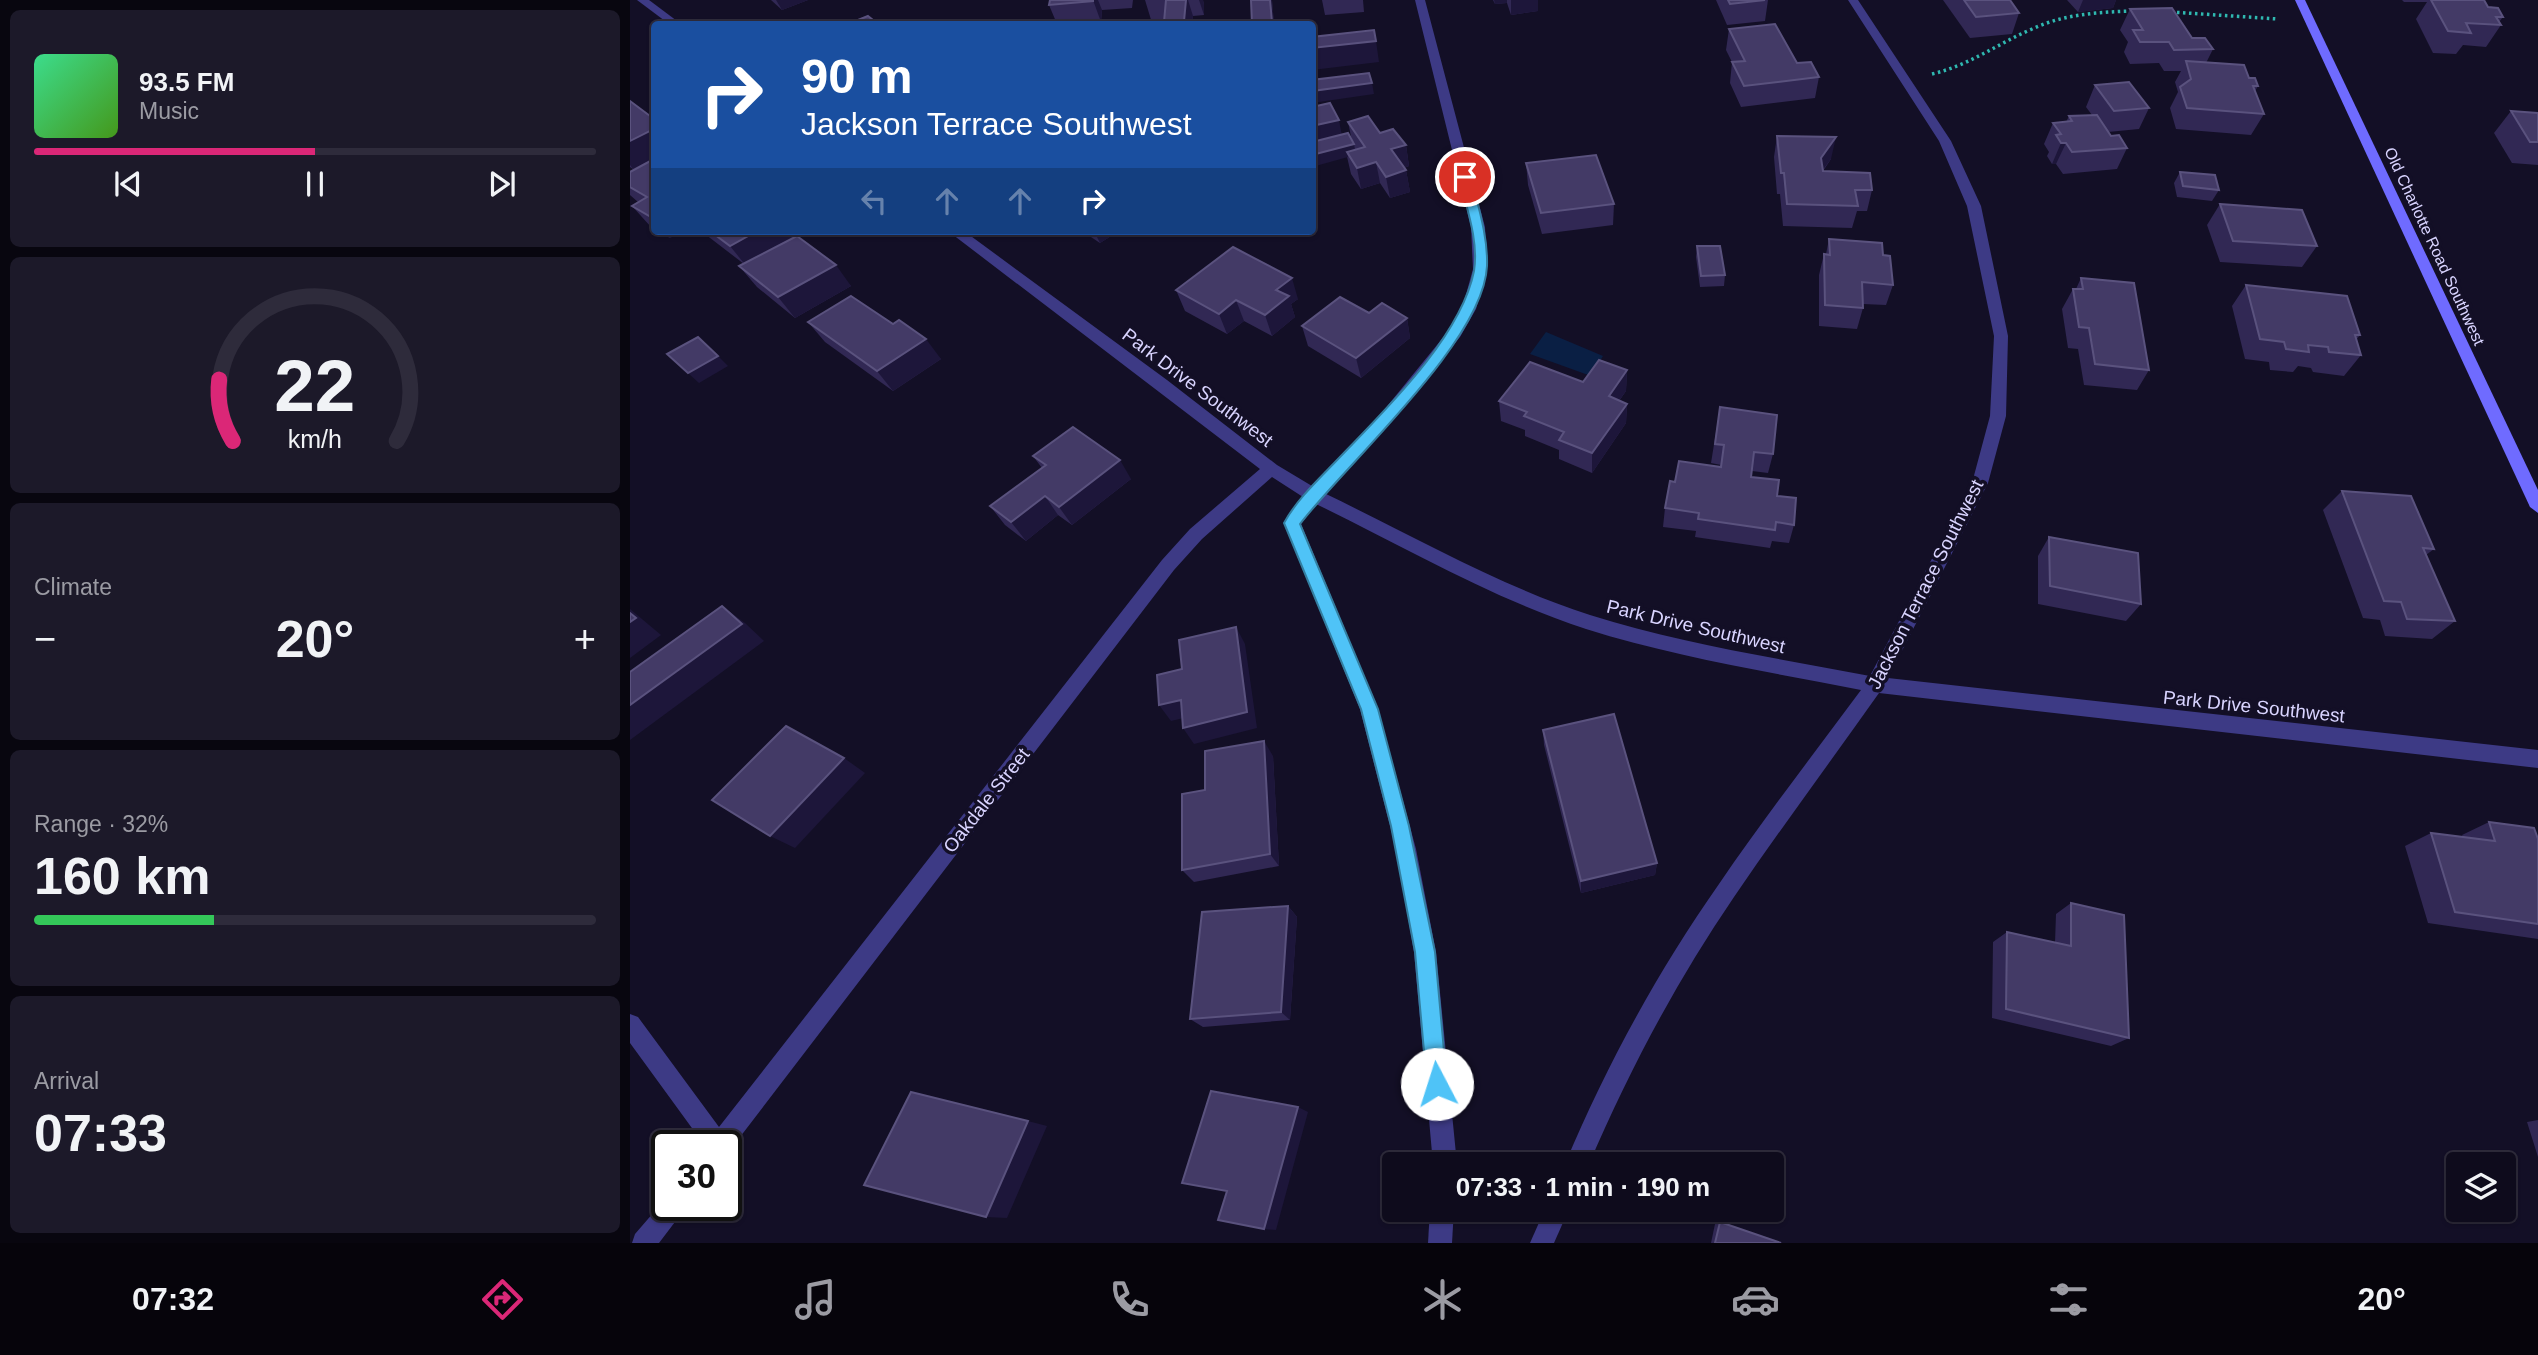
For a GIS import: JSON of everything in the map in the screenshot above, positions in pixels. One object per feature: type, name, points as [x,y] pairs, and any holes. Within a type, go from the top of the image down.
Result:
[{"type":"main road","name":"Old Charlotte Road Southwest","points":[[2300,0],[2538,507]]},
{"type":"street","points":[[642,0],[671,21]]},
{"type":"street","points":[[1420,0],[1478,227],[1480,269],[1469,309],[1455,333],[1385,419],[1313,495],[1292,523],[1369,709],[1406,849],[1425,952],[1443,1152]]},
{"type":"street","name":"Jackson Terrace Southwest","points":[[1582,1152],[1605,1100],[1658,1000],[1725,892],[1875,685],[1980,483],[1998,416],[2001,336],[1974,206],[1945,141],[1853,0]]},
{"type":"street","name":"Park Drive Southwest","points":[[960,235],[1162,384],[1271,469],[1313,495],[1517,594],[1585,621],[1652,642],[1875,685],[2538,759]]},
{"type":"street","name":"Oakdale Street","points":[[731,1130],[1168,565],[1196,534],[1271,469]]},
{"type":"street","points":[[630,1026],[707,1130]]},
{"type":"street","points":[[644,1243],[661,1221]]},
{"type":"street","points":[[1440,1243],[1441,1222]]},
{"type":"street","points":[[1542,1243],[1551,1222]]},
{"type":"path","points":[[1904,77],[1962,66],[1991,54],[2017,36],[2050,22],[2091,13],[2139,11]]},
{"type":"path","points":[[2162,12],[2310,21]]},
{"type":"water","points":[[1546,332],[1603,356],[1591,376],[1530,354]]},
{"type":"building","points":[[1050,0],[1093,0],[1093,1],[1049,5]]},
{"type":"building","points":[[1166,0],[1186,0],[1184,21],[1164,21]]},
{"type":"building","points":[[1251,0],[1270,0],[1272,21],[1252,21]]},
{"type":"building","points":[[1728,0],[1765,0],[1730,4]]},
{"type":"building","points":[[1964,0],[2010,0],[2019,13],[1976,17]]},
{"type":"building","points":[[2431,0],[2484,0],[2488,7],[2498,8],[2503,17],[2496,17],[2501,25],[2466,23],[2471,33],[2448,31]]},
{"type":"building","points":[[2172,8],[2192,38],[2205,38],[2213,49],[2174,50],[2169,42],[2140,42],[2133,30],[2143,30],[2130,9]]},
{"type":"building","points":[[868,16],[874,21],[856,21]]},
{"type":"building","points":[[1775,24],[1797,63],[1811,62],[1819,77],[1744,86],[1732,62],[1745,61],[1729,29]]},
{"type":"building","points":[[1374,30],[1376,41],[1316,48],[1316,37]]},
{"type":"building","points":[[2186,61],[2244,65],[2249,78],[2255,78],[2258,86],[2253,86],[2264,114],[2187,108],[2180,87],[2191,79]]},
{"type":"building","points":[[1369,73],[1372,83],[1316,90],[1316,80]]},
{"type":"building","points":[[2129,82],[2149,108],[2114,111],[2095,85]]},
{"type":"building","points":[[630,101],[651,117],[651,130],[630,141]]},
{"type":"building","points":[[1330,103],[1339,120],[1316,125],[1316,106]]},
{"type":"building","points":[[2511,111],[2538,113],[2538,142],[2530,142]]},
{"type":"building","points":[[2097,115],[2111,136],[2119,135],[2127,148],[2072,152],[2056,135],[2061,134],[2053,123],[2072,121],[2069,116]]},
{"type":"building","points":[[1368,116],[1380,133],[1393,129],[1406,145],[1391,149],[1406,170],[1386,177],[1376,162],[1357,168],[1347,152],[1365,147],[1348,122]]},
{"type":"building","points":[[1348,133],[1354,144],[1316,154],[1316,141]]},
{"type":"building","points":[[1777,136],[1836,137],[1821,158],[1823,171],[1870,173],[1872,190],[1855,190],[1858,206],[1787,204]]},
{"type":"building","points":[[1596,155],[1614,204],[1541,213],[1526,163]]},
{"type":"building","points":[[651,161],[651,217],[632,206],[647,197],[630,187],[630,172]]},
{"type":"building","points":[[2180,172],[2215,175],[2219,190],[2183,186]]},
{"type":"building","points":[[2220,204],[2302,210],[2317,246],[2233,241]]},
{"type":"building","points":[[715,235],[750,235],[730,246]]},
{"type":"building","points":[[797,236],[836,265],[778,297],[739,266]]},
{"type":"building","points":[[1829,239],[1882,243],[1883,255],[1890,256],[1893,285],[1862,282],[1863,308],[1825,305],[1824,254],[1830,255]]},
{"type":"building","points":[[1697,246],[1720,246],[1725,275],[1701,276]]},
{"type":"building","points":[[1233,247],[1292,278],[1276,290],[1289,296],[1265,315],[1236,300],[1219,314],[1176,290]]},
{"type":"building","points":[[2081,278],[2134,283],[2149,370],[2095,364],[2089,328],[2079,327],[2073,289],[2083,289]]},
{"type":"building","points":[[2246,285],[2347,296],[2360,335],[2355,335],[2361,355],[2329,352],[2328,347],[2308,345],[2309,352],[2286,349],[2284,342],[2260,339]]},
{"type":"building","points":[[851,296],[893,324],[899,320],[926,339],[877,371],[808,322]]},
{"type":"building","points":[[1340,297],[1369,313],[1382,303],[1407,318],[1356,358],[1302,326]]},
{"type":"building","points":[[698,337],[718,356],[688,373],[667,354]]},
{"type":"building","points":[[1599,360],[1627,370],[1609,396],[1627,404],[1592,453],[1559,440],[1564,432],[1524,416],[1527,412],[1499,401],[1530,362],[1583,382]]},
{"type":"building","points":[[1720,407],[1777,415],[1773,454],[1754,452],[1751,477],[1779,480],[1777,496],[1796,498],[1794,525],[1776,522],[1775,530],[1698,519],[1699,513],[1665,508],[1670,481],[1675,482],[1679,461],[1721,467],[1724,445],[1715,444]]},
{"type":"building","points":[[1073,427],[1120,460],[1059,507],[1045,496],[1011,522],[990,506],[1046,465],[1033,456]]},
{"type":"building","points":[[2342,491],[2411,496],[2434,549],[2423,548],[2455,621],[2407,619],[2401,602],[2384,601]]},
{"type":"building","points":[[2049,537],[2138,553],[2141,604],[2050,586]]},
{"type":"building","points":[[722,606],[742,624],[630,705],[630,672]]},
{"type":"building","points":[[1236,627],[1247,712],[1183,728],[1181,700],[1159,705],[1157,675],[1182,669],[1179,640]]},
{"type":"building","points":[[1614,714],[1657,863],[1581,881],[1543,730]]},
{"type":"building","points":[[786,726],[844,758],[770,836],[712,800]]},
{"type":"building","points":[[1264,741],[1270,854],[1182,870],[1182,794],[1205,790],[1205,751]]},
{"type":"building","points":[[2489,822],[2534,828],[2538,839],[2538,924],[2455,912],[2431,833],[2495,841]]},
{"type":"building","points":[[2071,903],[2124,915],[2129,1038],[2006,1009],[2007,932],[2071,946]]},
{"type":"building","points":[[1288,906],[1281,1012],[1190,1019],[1202,912]]},
{"type":"building","points":[[1211,1091],[1298,1107],[1264,1229],[1218,1220],[1227,1191],[1182,1183]]},
{"type":"building","points":[[911,1092],[1028,1121],[986,1217],[864,1185]]},
{"type":"building","points":[[1720,1222],[1781,1243],[1715,1243]]},
{"type":"route","points":[[1437,1084],[1425,952],[1406,849],[1369,709],[1292,523],[1313,495],[1385,419],[1455,333],[1469,309],[1480,269],[1478,227],[1465,177]]}]
